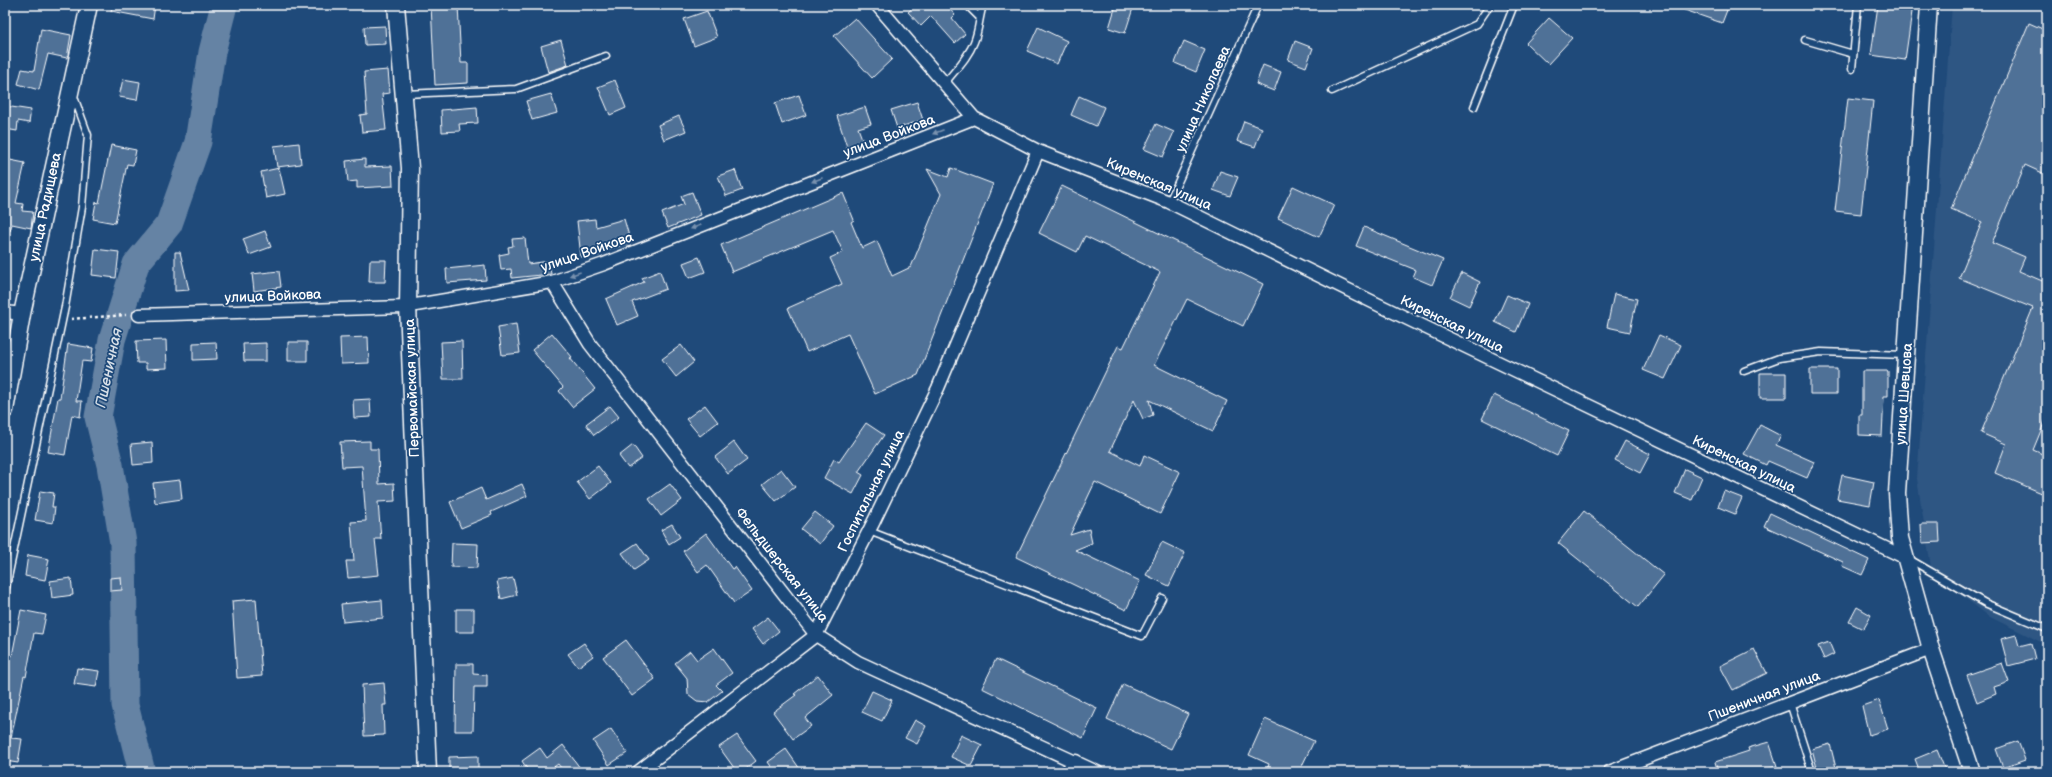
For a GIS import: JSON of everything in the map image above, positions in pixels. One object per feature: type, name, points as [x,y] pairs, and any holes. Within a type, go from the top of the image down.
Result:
[{"type":"main road","name":"улица Радищева","points":[[5,410],[22,314],[89,5]]},
{"type":"main road","name":"Первомайская улица","points":[[396,5],[410,168],[408,306],[428,772]]},
{"type":"main road","name":"улица Шевцова","points":[[1929,5],[1897,493],[1900,538],[1931,649],[1972,772]]},
{"type":"street","name":"Киренская улица","points":[[877,5],[974,118],[1038,151],[1169,202],[1388,310],[1906,558]]},
{"type":"street","name":"улица Войкова","points":[[139,315],[408,306],[552,282],[604,264],[974,118]]},
{"type":"street","name":"Госпитальная улица","points":[[638,772],[816,635],[869,531],[938,388],[1038,151]]},
{"type":"street","name":"Фельдшерская улица","points":[[552,282],[590,344],[816,635],[858,662],[1076,761],[1097,772]]},
{"type":"street","points":[[5,312],[22,314]]},
{"type":"street","name":"Пшеничная улица","points":[[1609,772],[1931,649]]},
{"type":"street","points":[[1066,772],[1076,761]]},
{"type":"lane","points":[[967,5],[979,17]]},
{"type":"lane","points":[[944,83],[968,55],[975,41],[979,17],[983,5]]},
{"type":"lane","name":"улица Николаева","points":[[1169,202],[1258,5]]},
{"type":"lane","points":[[1332,91],[1477,24],[1490,5]]},
{"type":"lane","points":[[1474,107],[1514,5]]},
{"type":"lane","points":[[1852,69],[1858,5]]},
{"type":"lane","points":[[1805,40],[1853,54]]},
{"type":"lane","points":[[403,94],[516,89],[606,56]]},
{"type":"lane","points":[[5,592],[63,319],[82,207],[88,136],[72,89]]},
{"type":"lane","points":[[1744,371],[1779,358],[1821,352],[1907,356]]},
{"type":"lane","points":[[869,531],[1142,636],[1162,598]]},
{"type":"lane","name":"Киренская улица","points":[[1906,558],[1985,603],[2047,629]]},
{"type":"lane","points":[[1790,703],[1812,772]]},
{"type":"path","points":[[63,319],[114,315]]},
{"type":"shaded area","points":[[1952,5],[2047,5],[2047,645],[1990,617],[1932,573],[1917,479]]},
{"type":"building","points":[[112,5],[155,5],[153,19],[111,11]]},
{"type":"building","points":[[431,5],[458,5],[461,63],[468,63],[468,83],[435,85]]},
{"type":"building","points":[[916,5],[946,5],[955,15],[952,18],[965,34],[955,43],[931,16],[921,26],[908,12]]},
{"type":"building","points":[[1116,5],[1134,5],[1125,33],[1109,28]]},
{"type":"building","points":[[1676,5],[1729,5],[1722,23],[1676,7]]},
{"type":"building","points":[[1878,5],[1913,5],[1905,60],[1871,55]]},
{"type":"building","points":[[707,11],[717,37],[694,46],[684,19]]},
{"type":"building","points":[[855,18],[892,59],[872,78],[834,36]]},
{"type":"building","points":[[1549,18],[1572,38],[1548,64],[1526,43]]},
{"type":"building","points":[[2029,23],[2047,31],[2047,175],[2025,165],[1992,243],[2025,257],[2019,271],[2047,283],[2047,416],[2033,450],[2047,456],[2047,487],[2044,494],[1995,473],[2006,444],[1981,433],[2033,308],[1959,278],[1982,222],[1951,209]]},
{"type":"building","points":[[385,26],[386,44],[365,45],[364,27]]},
{"type":"building","points":[[1038,27],[1067,41],[1057,64],[1027,51]]},
{"type":"building","points":[[41,29],[71,35],[67,58],[48,54],[39,90],[18,84],[22,69],[34,71]]},
{"type":"building","points":[[561,40],[568,65],[548,72],[541,46]]},
{"type":"building","points":[[1184,41],[1205,50],[1196,72],[1175,63]]},
{"type":"building","points":[[1295,41],[1313,48],[1306,67],[1288,60]]},
{"type":"building","points":[[1263,65],[1281,72],[1274,91],[1256,84]]},
{"type":"building","points":[[388,70],[390,93],[382,94],[386,130],[362,132],[360,115],[367,114],[364,72]]},
{"type":"building","points":[[123,79],[140,82],[137,100],[119,97]]},
{"type":"building","points":[[615,80],[626,108],[610,115],[598,87]]},
{"type":"building","points":[[551,94],[557,113],[532,120],[526,101]]},
{"type":"building","points":[[799,95],[806,115],[782,124],[775,103]]},
{"type":"building","points":[[1079,96],[1104,107],[1096,126],[1071,115]]},
{"type":"building","points":[[1848,98],[1873,101],[1861,214],[1835,211]]},
{"type":"building","points":[[917,102],[923,120],[897,128],[891,110]]},
{"type":"building","points":[[5,106],[31,110],[29,123],[18,121],[17,131],[5,129]]},
{"type":"building","points":[[477,107],[478,123],[459,124],[460,131],[442,132],[441,110]]},
{"type":"building","points":[[865,107],[871,124],[858,128],[864,144],[848,150],[837,116]]},
{"type":"building","points":[[679,116],[686,131],[664,140],[658,125]]},
{"type":"building","points":[[1244,121],[1262,128],[1255,147],[1237,141]]},
{"type":"building","points":[[1156,124],[1174,132],[1163,157],[1144,149]]},
{"type":"building","points":[[299,143],[301,164],[277,167],[274,146]]},
{"type":"building","points":[[111,145],[136,150],[133,165],[127,164],[115,223],[93,219],[96,202],[99,203]]},
{"type":"building","points":[[5,159],[25,163],[16,203],[23,204],[22,211],[33,212],[31,228],[12,224],[10,231],[5,230]]},
{"type":"building","points":[[365,159],[365,167],[392,166],[393,186],[357,188],[357,181],[348,182],[346,161]]},
{"type":"building","points":[[279,168],[285,194],[266,198],[261,172]]},
{"type":"building","points":[[951,168],[993,184],[918,375],[875,394],[848,334],[807,352],[788,308],[842,284],[830,258],[843,252],[833,230],[732,272],[721,245],[843,193],[854,220],[851,222],[862,248],[877,241],[892,276],[911,267],[941,194],[927,169],[948,177]]},
{"type":"building","points":[[735,170],[742,190],[726,196],[718,176]]},
{"type":"building","points":[[1220,171],[1238,177],[1230,196],[1213,190]]},
{"type":"building","points":[[1062,186],[1263,284],[1243,326],[1187,299],[1154,365],[1227,401],[1213,431],[1149,400],[1153,415],[1143,419],[1134,400],[1110,451],[1140,466],[1144,455],[1180,472],[1160,514],[1095,482],[1070,535],[1089,529],[1092,543],[1075,550],[1140,581],[1126,610],[1016,557],[1118,346],[1123,348],[1160,272],[1085,236],[1077,252],[1039,233]]},
{"type":"building","points":[[1293,186],[1334,205],[1319,237],[1278,218]]},
{"type":"building","points":[[692,192],[701,215],[668,228],[662,213],[684,204],[681,196]]},
{"type":"building","points":[[595,219],[596,227],[624,219],[631,243],[599,252],[600,255],[581,257],[577,221]]},
{"type":"building","points":[[1364,227],[1443,260],[1432,285],[1413,277],[1416,270],[1356,246]]},
{"type":"building","points":[[265,231],[271,247],[249,255],[243,239]]},
{"type":"building","points":[[525,238],[528,264],[549,261],[551,274],[512,278],[511,269],[501,270],[499,255],[509,253],[508,247],[513,246],[512,239]]},
{"type":"building","points":[[95,249],[119,252],[116,278],[92,275]]},
{"type":"building","points":[[175,252],[180,252],[189,290],[175,291]]},
{"type":"building","points":[[699,257],[705,272],[689,278],[683,263]]},
{"type":"building","points":[[370,260],[386,260],[385,282],[369,282]]},
{"type":"building","points":[[485,265],[486,280],[447,283],[446,269]]},
{"type":"building","points":[[279,271],[281,287],[254,291],[252,274]]},
{"type":"building","points":[[660,271],[666,289],[632,302],[638,316],[617,325],[606,299],[644,282],[642,278]]},
{"type":"building","points":[[1462,273],[1480,282],[1469,306],[1450,297]]},
{"type":"building","points":[[1614,294],[1637,299],[1630,332],[1607,327]]},
{"type":"building","points":[[1507,295],[1528,304],[1516,332],[1495,322]]},
{"type":"building","points":[[516,324],[520,353],[502,355],[498,327]]},
{"type":"building","points":[[552,333],[572,357],[570,358],[595,389],[572,407],[559,391],[563,387],[532,350]]},
{"type":"building","points":[[1659,335],[1681,345],[1665,379],[1643,370]]},
{"type":"building","points":[[368,337],[369,363],[341,364],[340,338]]},
{"type":"building","points":[[166,340],[167,368],[146,369],[146,363],[137,363],[136,341]]},
{"type":"building","points":[[462,341],[463,379],[443,379],[441,342]]},
{"type":"building","points":[[216,342],[217,359],[193,360],[193,343]]},
{"type":"building","points":[[288,342],[307,342],[307,361],[288,361]]},
{"type":"building","points":[[266,343],[266,361],[244,361],[243,344]]},
{"type":"building","points":[[68,344],[93,348],[91,362],[82,361],[76,401],[82,401],[80,417],[72,415],[65,455],[48,452],[58,398],[60,398]]},
{"type":"building","points":[[681,345],[694,362],[676,377],[662,359]]},
{"type":"building","points":[[1810,369],[1837,369],[1837,394],[1810,394]]},
{"type":"building","points":[[1862,371],[1888,371],[1888,396],[1884,396],[1882,436],[1859,435],[1859,415],[1862,415]]},
{"type":"building","points":[[1760,373],[1786,373],[1786,398],[1760,398]]},
{"type":"building","points":[[1494,395],[1569,431],[1557,456],[1482,419]]},
{"type":"building","points":[[370,399],[371,417],[354,418],[353,400]]},
{"type":"building","points":[[705,405],[718,422],[700,436],[686,419]]},
{"type":"building","points":[[610,406],[619,417],[594,435],[586,424]]},
{"type":"building","points":[[866,423],[884,435],[858,472],[863,475],[853,494],[824,478],[834,459],[839,462]]},
{"type":"building","points":[[1760,425],[1781,436],[1776,445],[1814,462],[1807,478],[1768,461],[1766,465],[1744,454]]},
{"type":"building","points":[[370,441],[370,449],[378,449],[379,484],[394,483],[395,501],[378,502],[381,539],[375,539],[379,575],[348,578],[346,561],[354,561],[351,522],[366,521],[362,466],[342,467],[340,442]]},
{"type":"building","points":[[1625,441],[1650,454],[1640,473],[1615,460]]},
{"type":"building","points":[[152,442],[153,463],[133,465],[131,444]]},
{"type":"building","points":[[734,442],[747,460],[728,474],[715,457]]},
{"type":"building","points":[[633,445],[642,458],[628,468],[619,456]]},
{"type":"building","points":[[598,466],[611,483],[590,499],[577,482]]},
{"type":"building","points":[[781,469],[795,487],[776,501],[762,484]]},
{"type":"building","points":[[1685,469],[1702,477],[1692,500],[1675,493]]},
{"type":"building","points":[[1842,475],[1874,482],[1870,505],[1837,499]]},
{"type":"building","points":[[180,480],[182,499],[155,503],[153,483]]},
{"type":"building","points":[[522,484],[527,496],[491,512],[492,515],[461,528],[450,502],[481,488],[486,500]]},
{"type":"building","points":[[670,484],[682,500],[661,516],[649,499]]},
{"type":"building","points":[[40,491],[54,493],[52,507],[55,507],[53,523],[35,520]]},
{"type":"building","points":[[1724,491],[1742,498],[1735,514],[1718,507]]},
{"type":"building","points":[[1584,511],[1664,575],[1638,607],[1558,543]]},
{"type":"building","points":[[815,512],[833,526],[820,544],[801,529]]},
{"type":"building","points":[[1770,513],[1869,560],[1862,575],[1842,566],[1843,562],[1764,526]]},
{"type":"building","points":[[672,524],[680,537],[669,544],[661,530]]},
{"type":"building","points":[[1921,524],[1939,524],[1940,542],[1922,543]]},
{"type":"building","points":[[706,533],[732,569],[735,567],[752,591],[734,603],[707,565],[698,572],[683,551]]},
{"type":"building","points":[[1162,542],[1185,553],[1169,586],[1146,575]]},
{"type":"building","points":[[452,543],[478,544],[477,568],[451,567]]},
{"type":"building","points":[[637,543],[649,560],[634,570],[622,553]]},
{"type":"building","points":[[28,555],[49,559],[45,580],[25,576]]},
{"type":"building","points":[[121,577],[122,590],[110,591],[110,578]]},
{"type":"building","points":[[71,578],[73,595],[52,598],[50,581]]},
{"type":"building","points":[[513,578],[517,595],[501,599],[497,581]]},
{"type":"building","points":[[256,599],[262,676],[237,678],[232,601]]},
{"type":"building","points":[[382,600],[383,618],[343,622],[341,604]]},
{"type":"building","points":[[1857,607],[1871,615],[1863,629],[1849,622]]},
{"type":"building","points":[[456,609],[474,609],[474,632],[456,632]]},
{"type":"building","points":[[21,610],[46,615],[42,634],[34,633],[26,677],[24,676],[11,738],[22,739],[18,763],[5,761],[5,655],[12,656]]},
{"type":"building","points":[[768,617],[779,631],[763,644],[752,629]]},
{"type":"building","points":[[2016,635],[2019,646],[2031,643],[2035,659],[2008,666],[2001,639]]},
{"type":"building","points":[[626,640],[655,679],[632,696],[603,657]]},
{"type":"building","points":[[1829,642],[1834,654],[1824,659],[1818,646]]},
{"type":"building","points":[[584,643],[593,656],[578,667],[568,654]]},
{"type":"building","points":[[714,648],[732,673],[716,685],[722,691],[708,702],[697,701],[688,694],[687,678],[675,663],[690,651],[697,660]]},
{"type":"building","points":[[1754,649],[1767,673],[1733,690],[1720,666]]},
{"type":"building","points":[[996,659],[1097,708],[1083,738],[982,688]]},
{"type":"building","points":[[2002,663],[2009,682],[1994,687],[1996,694],[1977,702],[1967,675]]},
{"type":"building","points":[[456,664],[473,664],[473,674],[487,675],[487,687],[474,687],[473,731],[455,731]]},
{"type":"building","points":[[77,668],[99,671],[96,687],[74,684]]},
{"type":"building","points":[[818,675],[833,695],[805,718],[811,726],[793,739],[773,712],[796,695],[794,694]]},
{"type":"building","points":[[384,683],[386,705],[383,705],[384,735],[364,736],[362,685]]},
{"type":"building","points":[[1123,684],[1188,714],[1171,749],[1107,719]]},
{"type":"building","points":[[872,691],[892,700],[882,721],[862,712]]},
{"type":"building","points":[[1879,700],[1888,729],[1869,735],[1862,706]]},
{"type":"building","points":[[1265,719],[1314,741],[1299,772],[1266,772],[1269,764],[1249,755]]},
{"type":"building","points":[[915,720],[926,726],[917,744],[905,738]]},
{"type":"building","points":[[611,729],[627,753],[609,765],[593,741]]},
{"type":"building","points":[[737,735],[756,761],[742,772],[737,772],[719,747]]},
{"type":"building","points":[[961,735],[982,745],[971,766],[951,757]]},
{"type":"building","points":[[2018,741],[2025,760],[2003,768],[1996,749]]},
{"type":"building","points":[[1769,742],[1777,766],[1758,772],[1718,772],[1715,762],[1749,751],[1748,748]]},
{"type":"building","points":[[1830,744],[1837,772],[1818,772],[1812,749]]},
{"type":"building","points":[[563,745],[583,772],[564,772],[558,764],[547,772],[529,772],[522,761],[540,748],[547,758]]},
{"type":"building","points":[[786,749],[802,772],[775,772],[768,762]]},
{"type":"building","points":[[1937,750],[1946,772],[1920,772],[1915,759]]},
{"type":"building","points":[[478,756],[478,772],[449,772],[449,757]]},
{"type":"waterway","name":"Пшеничная","points":[[142,772],[125,705],[123,543],[110,465],[98,417],[112,340],[136,264],[169,224],[198,142],[212,52],[224,5]]}]
